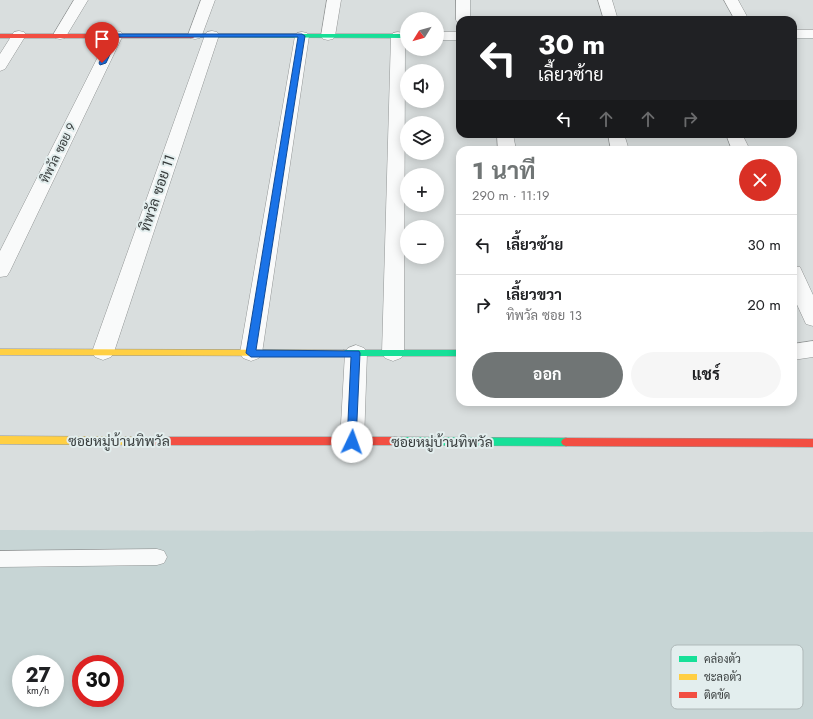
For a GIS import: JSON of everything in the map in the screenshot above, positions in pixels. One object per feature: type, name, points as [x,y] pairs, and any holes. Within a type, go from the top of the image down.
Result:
[{"type":"street","points":[[60,35],[81,0]]},
{"type":"street","name":"ทิพวัล ซอย 11","points":[[103,352],[204,35],[208,0]]},
{"type":"street","points":[[328,36],[334,0]]},
{"type":"street","points":[[462,0],[463,16]]},
{"type":"street","points":[[605,0],[611,16]]},
{"type":"street","points":[[731,0],[740,16]]},
{"type":"street","points":[[797,34],[813,34]]},
{"type":"street","points":[[0,36],[400,36]]},
{"type":"street","points":[[0,66],[19,36]]},
{"type":"street","name":"ทิพวัล ซอย 9","points":[[0,271],[116,36]]},
{"type":"street","points":[[251,353],[302,36]]},
{"type":"street","points":[[444,36],[456,36]]},
{"type":"street","points":[[393,353],[402,56]]},
{"type":"street","points":[[797,281],[813,319]]},
{"type":"street","points":[[797,351],[813,349]]},
{"type":"street","points":[[0,352],[456,353]]},
{"type":"street","points":[[352,442],[356,353]]},
{"type":"street","name":"ซอยหมู่บ้านทิพวัล","points":[[0,440],[813,443]]},
{"type":"lane","points":[[0,558],[157,557]]},
{"type":"shaded area","points":[[0,530],[813,532],[813,719],[0,719]]},
{"type":"traffic: fast","points":[[193,36],[400,36]]},
{"type":"traffic: fast","points":[[344,353],[456,353]]},
{"type":"traffic: fast","points":[[395,441],[566,442]]},
{"type":"traffic: slow","points":[[0,352],[344,353]]},
{"type":"traffic: slow","points":[[0,440],[154,441]]},
{"type":"traffic: jam","points":[[0,36],[193,36]]},
{"type":"traffic: jam","points":[[154,441],[395,441]]},
{"type":"traffic: jam","points":[[566,442],[813,443]]},
{"type":"route","points":[[102,63],[116,36],[302,36],[251,353],[356,353],[352,442]]}]
